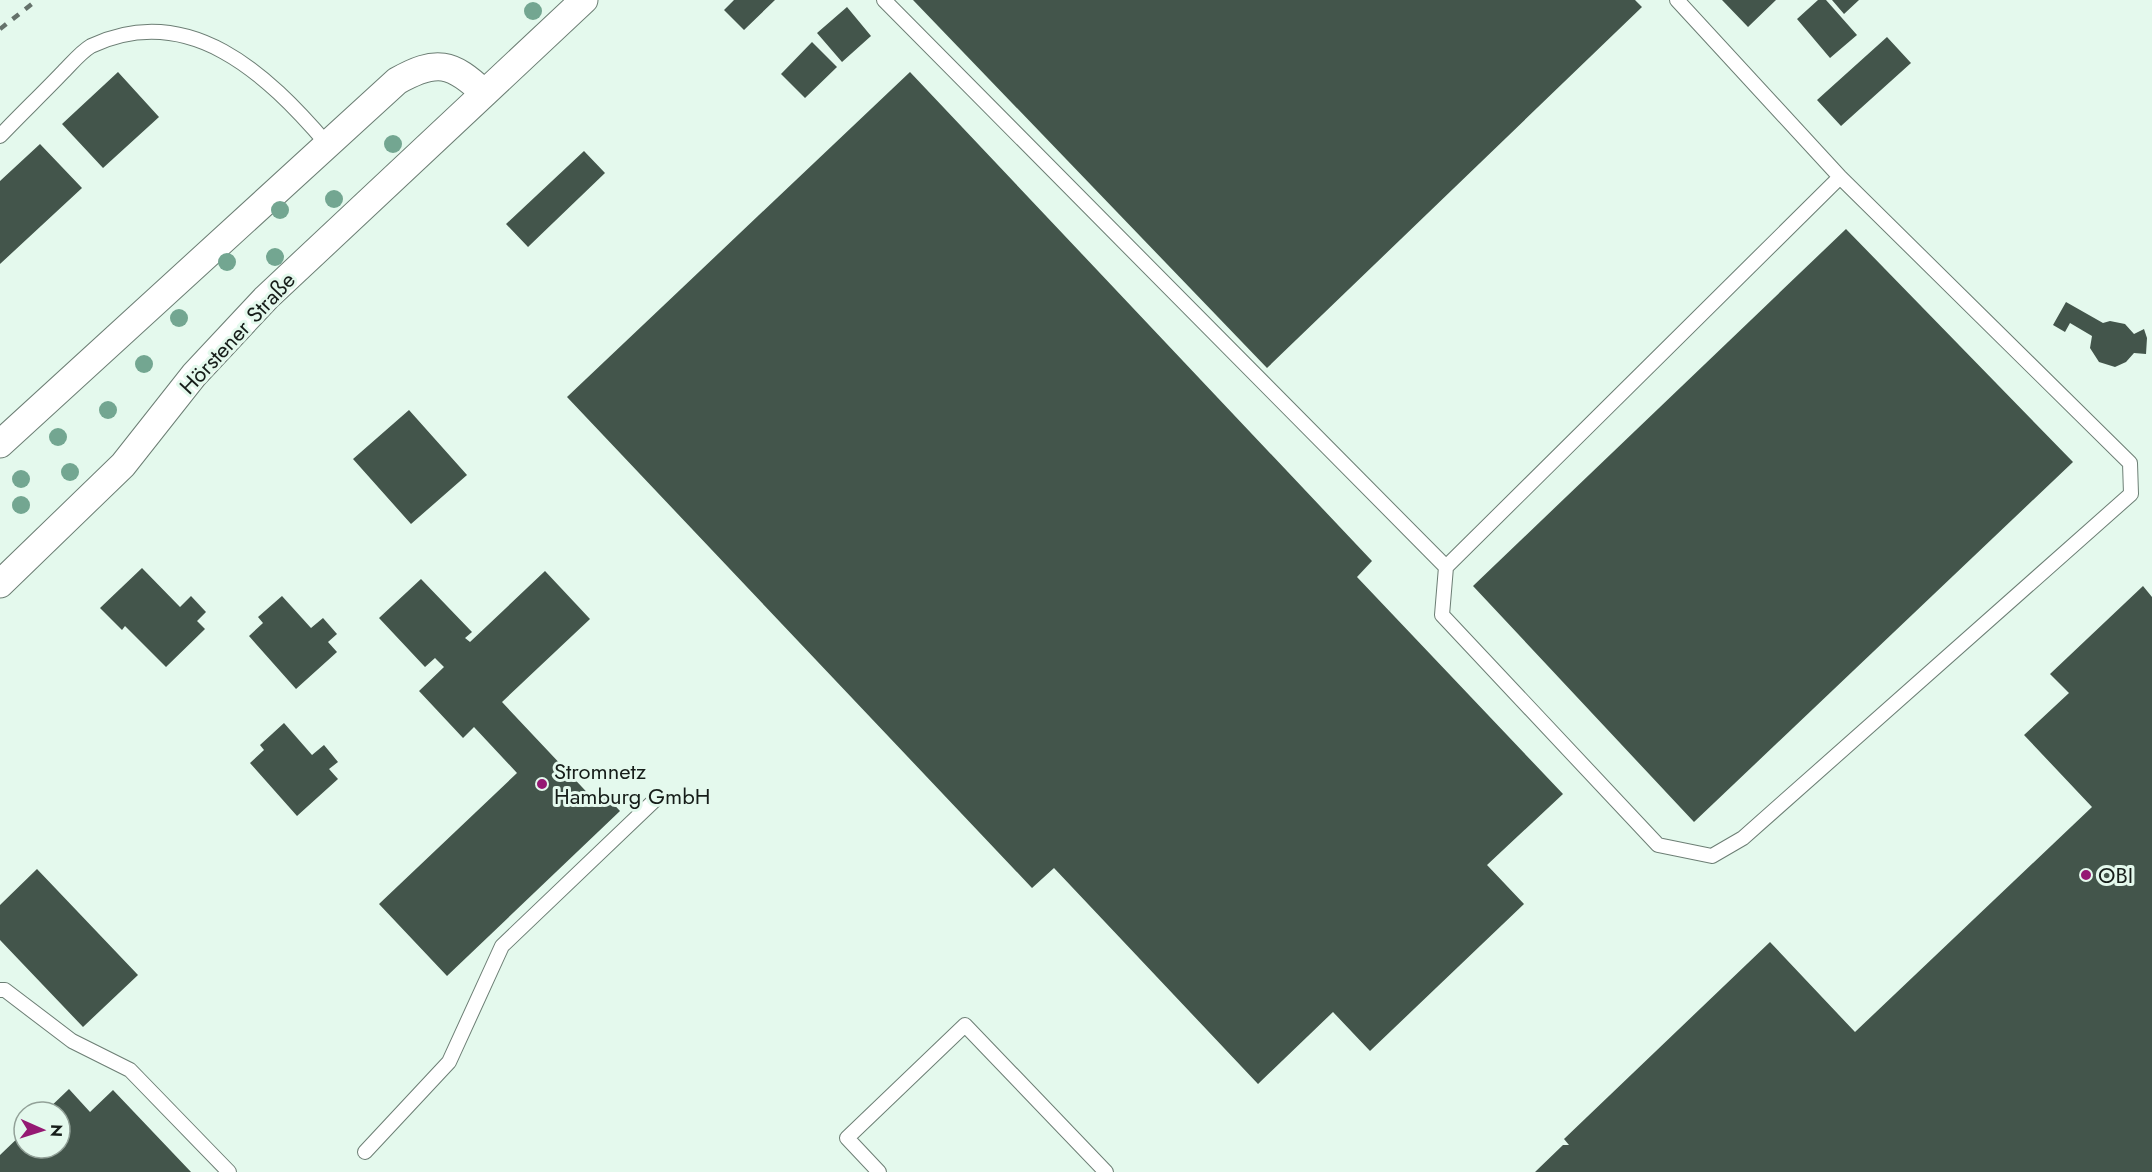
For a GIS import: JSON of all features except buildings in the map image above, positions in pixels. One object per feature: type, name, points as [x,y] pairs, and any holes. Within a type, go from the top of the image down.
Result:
[{"type":"street","name":"Hörstener Straße","points":[[0,584],[123,465],[194,375],[266,298],[584,0]]},
{"type":"street","points":[[0,444],[396,81],[433,65],[451,68],[465,74],[484,93]]},
{"type":"lane","points":[[884,0],[1446,567]]},
{"type":"lane","points":[[1677,0],[1840,177],[2130,463],[2131,494],[1743,838],[1712,856],[1658,845],[1442,615],[1446,567],[1840,177]]},
{"type":"lane","points":[[0,136],[88,47],[127,28],[138,26],[175,28],[217,43],[246,63],[291,103],[327,144]]},
{"type":"lane","points":[[365,1152],[449,1062],[502,946],[657,798]]},
{"type":"lane","points":[[0,990],[5,990],[72,1041],[130,1070],[229,1172]]},
{"type":"lane","points":[[879,1172],[847,1138],[965,1025],[1106,1172]]},
{"type":"railway","points":[[0,29],[37,0]]},
{"type":"place","name":"Stromnetz Hamburg GmbH","points":[[542,784]]},
{"type":"place","name":"OBI","points":[[2086,875]]}]
